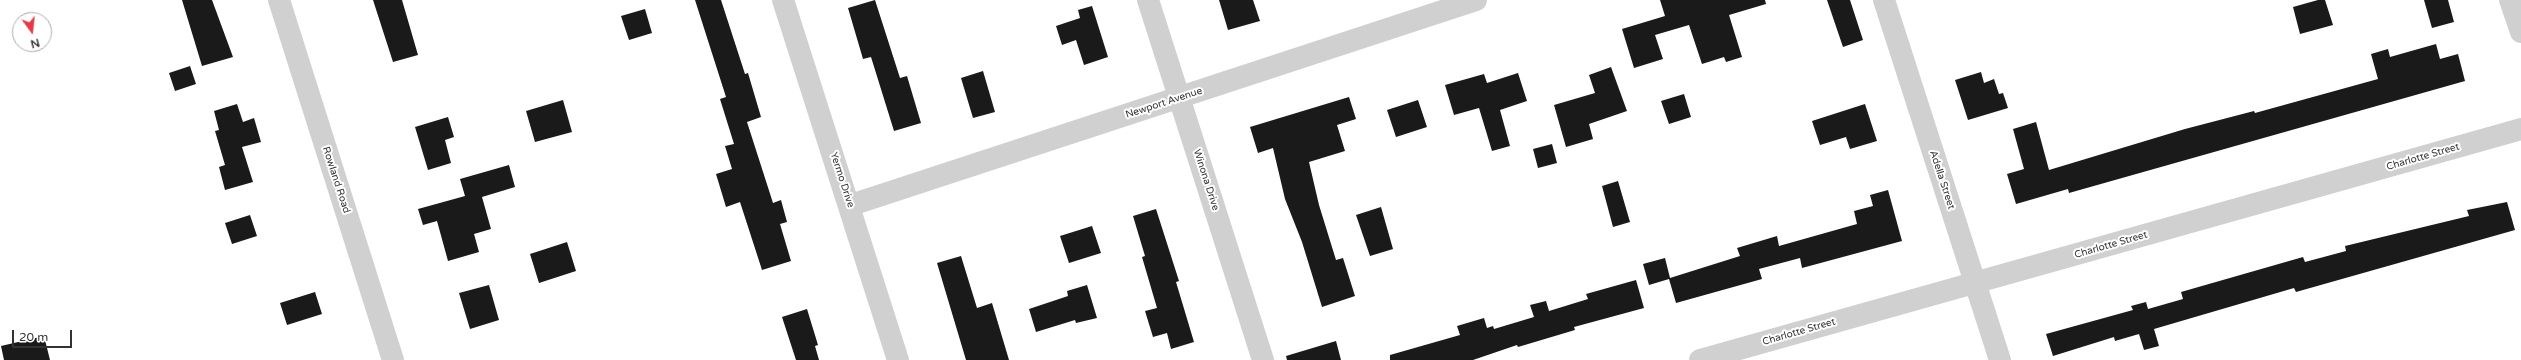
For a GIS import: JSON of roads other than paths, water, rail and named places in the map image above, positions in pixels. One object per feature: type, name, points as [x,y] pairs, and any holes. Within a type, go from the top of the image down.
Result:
[{"type":"street","name":"Rowland Road","points":[[279,0],[393,360]]},
{"type":"street","name":"Yermo Drive","points":[[784,0],[851,206],[898,360]]},
{"type":"street","name":"Winona Drive","points":[[1148,0],[1263,360]]},
{"type":"street","name":"Newport Avenue","points":[[851,206],[1476,0]]},
{"type":"street","name":"Adella Street","points":[[1884,0],[2000,360]]},
{"type":"street","points":[[2510,0],[2521,32]]},
{"type":"street","name":"Charlotte Street","points":[[1700,360],[2521,129]]}]
